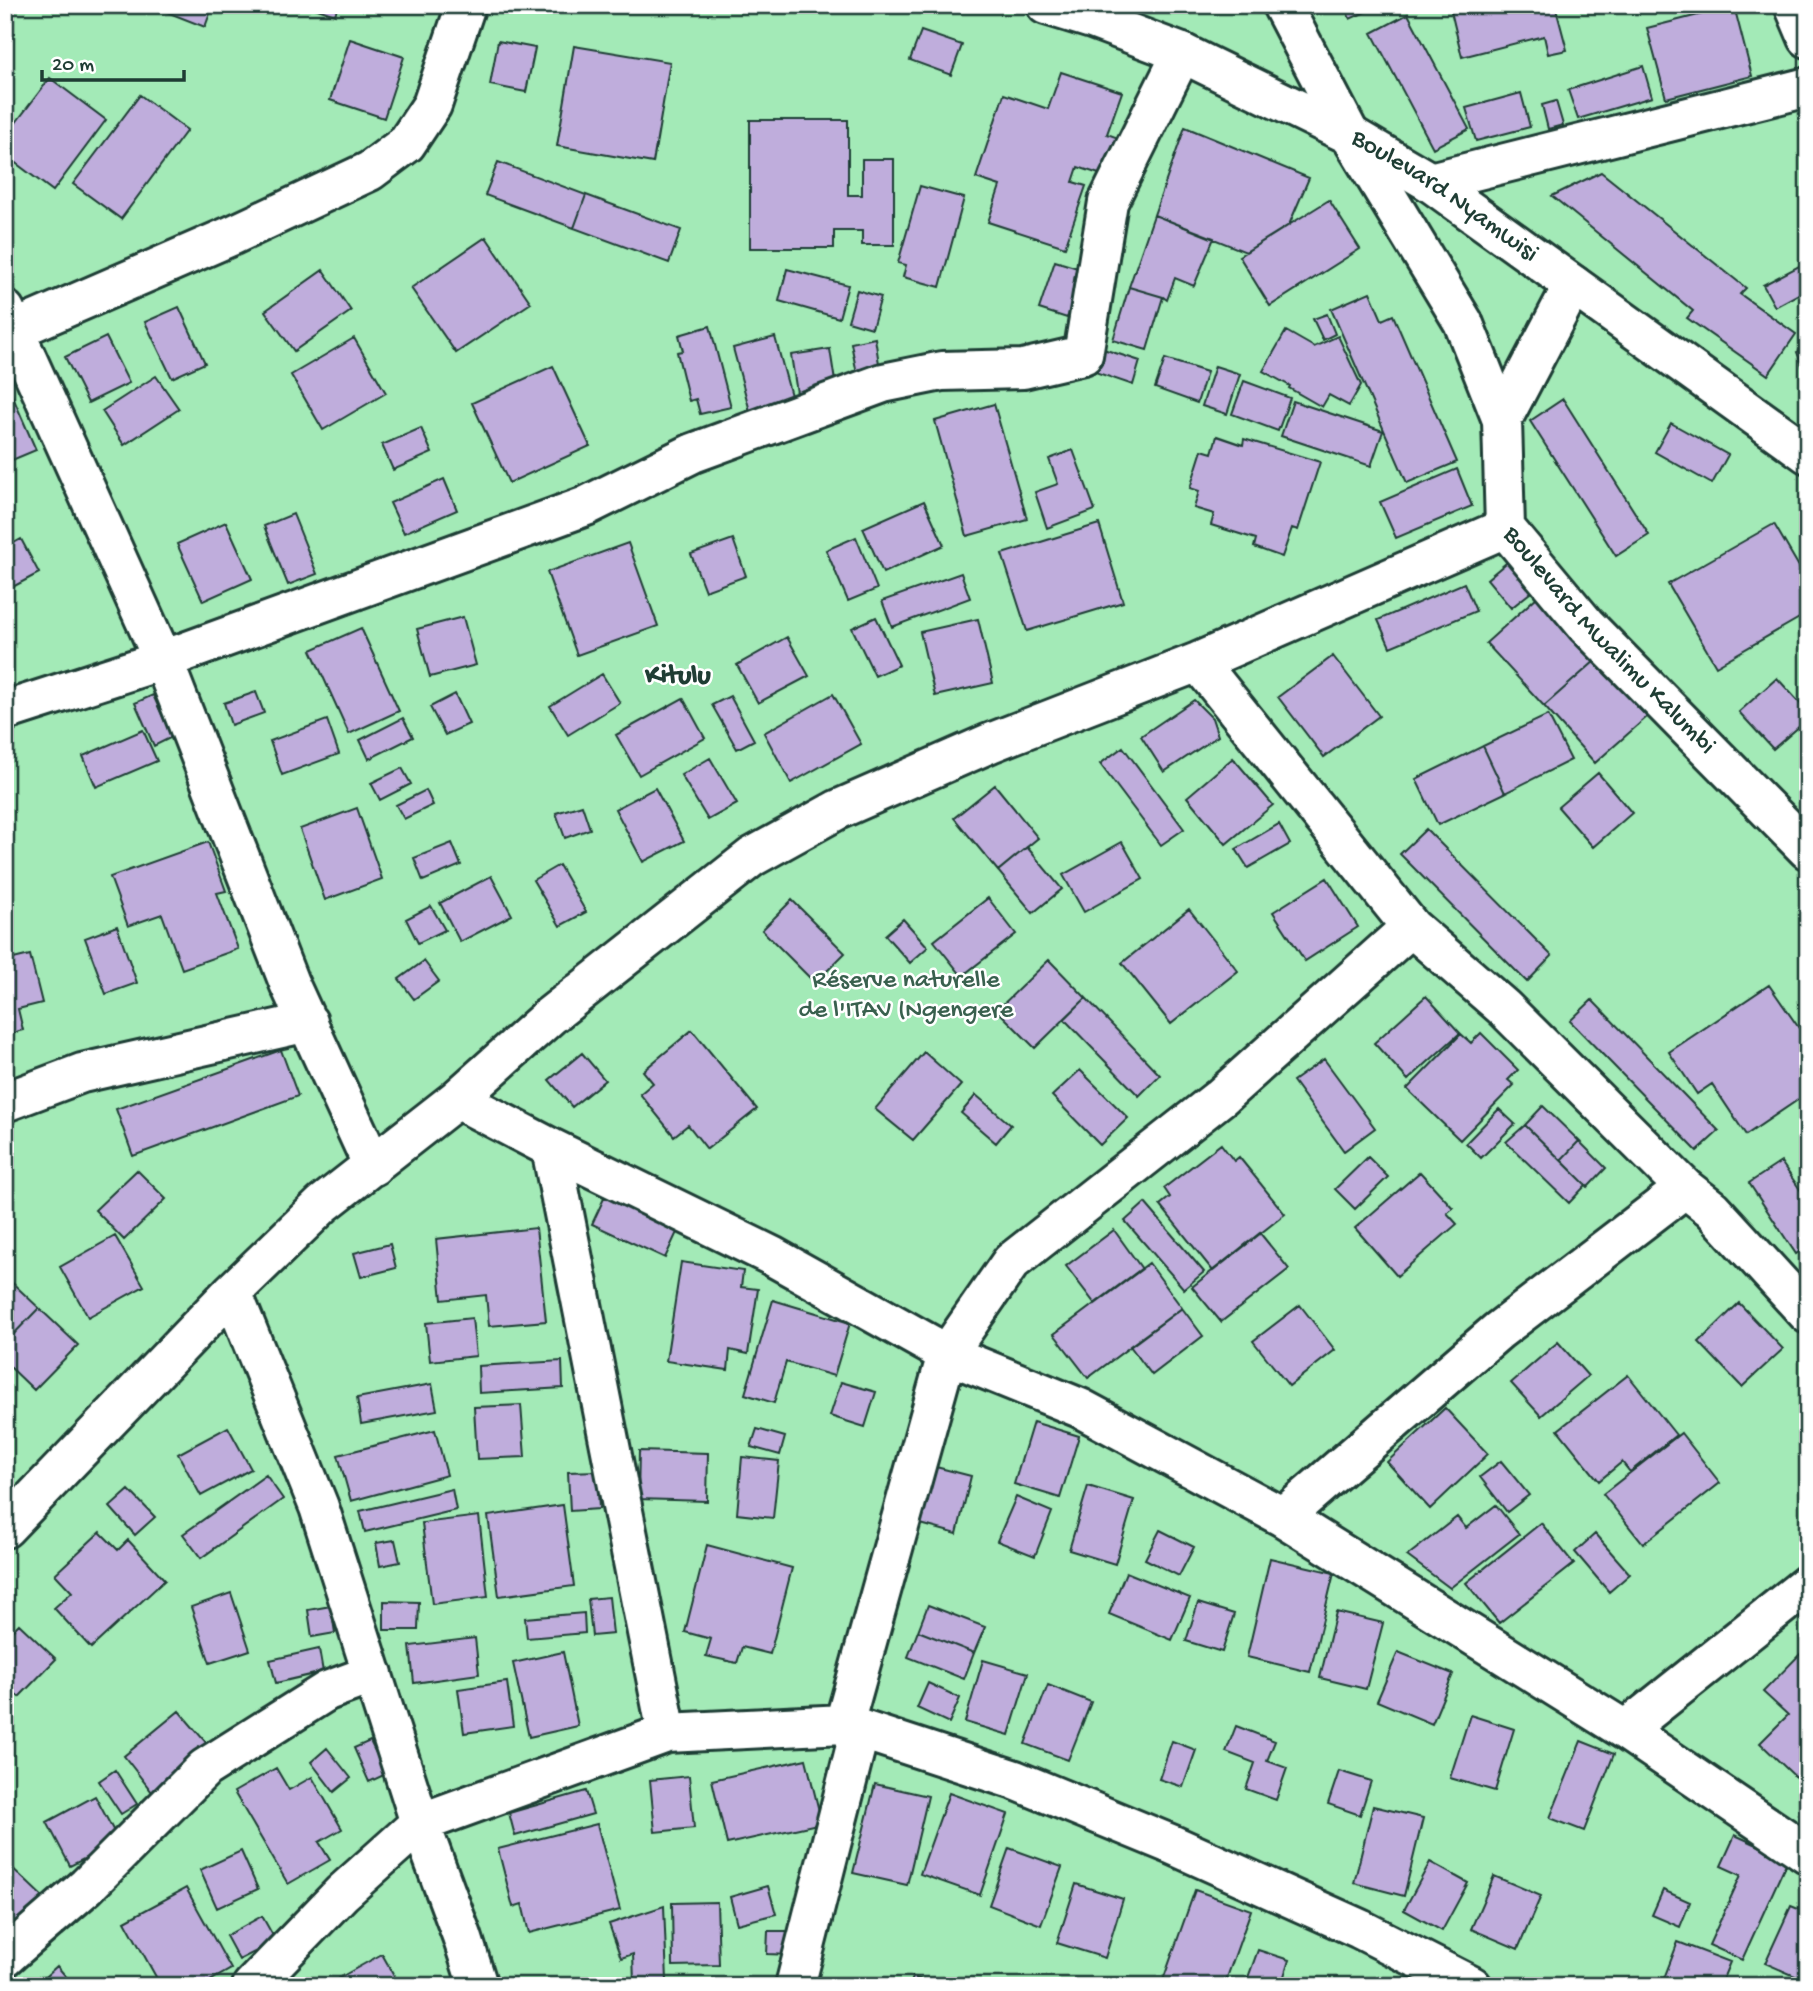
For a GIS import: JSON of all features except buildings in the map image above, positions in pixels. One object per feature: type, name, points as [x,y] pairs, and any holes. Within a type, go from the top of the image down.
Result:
[{"type":"street","points":[[373,1166],[289,983],[163,660],[8,325],[233,235],[370,171],[406,144],[432,105],[466,5]]},
{"type":"street","name":"Boulevard Nyamwisi","points":[[1046,5],[1182,53],[1350,135],[1430,182],[1806,451]]},
{"type":"street","name":"Boulevard Mwalimu Kalumbi","points":[[1282,5],[1350,135],[1463,322],[1502,420],[1505,528],[1585,624],[1808,850]]},
{"type":"street","points":[[1794,5],[1808,38]]},
{"type":"street","points":[[5,711],[163,660],[586,506],[693,453],[883,383],[942,371],[1023,369],[1083,355],[1108,202],[1182,53]]},
{"type":"street","points":[[1430,182],[1808,87]]},
{"type":"street","points":[[1502,420],[1573,285]]},
{"type":"street","points":[[5,1528],[232,1292],[323,1204],[457,1099],[550,1016],[752,857],[837,810],[990,743],[1198,662],[1505,528]]},
{"type":"street","points":[[1198,662],[1411,927],[1503,1007],[1685,1188],[1712,1209],[1808,1314]]},
{"type":"street","points":[[794,1986],[852,1727],[915,1466],[947,1354],[1011,1262],[1221,1097],[1411,927]]},
{"type":"street","points":[[5,1102],[82,1073],[308,1022]]},
{"type":"street","points":[[457,1099],[772,1256],[947,1354],[1080,1408],[1283,1517],[1625,1730],[1808,1854]]},
{"type":"street","points":[[551,1148],[667,1733]]},
{"type":"street","points":[[1283,1517],[1498,1331],[1685,1188]]},
{"type":"street","points":[[232,1292],[320,1507],[420,1823],[478,1986]]},
{"type":"street","points":[[1625,1730],[1808,1584]]},
{"type":"street","points":[[5,1957],[88,1886],[205,1768],[327,1691],[373,1674]]},
{"type":"street","points":[[252,1986],[342,1893],[420,1823],[667,1733],[852,1727],[1015,1780],[1161,1840],[1360,1929],[1472,1986]]},
{"type":"green space","name":"Réserve naturelle de l'ITAV (Ngengere","points":[[5,5],[1808,5],[1808,1986],[5,1986]]},
{"type":"district","name":"Kitulu","points":[[678,676]]}]
